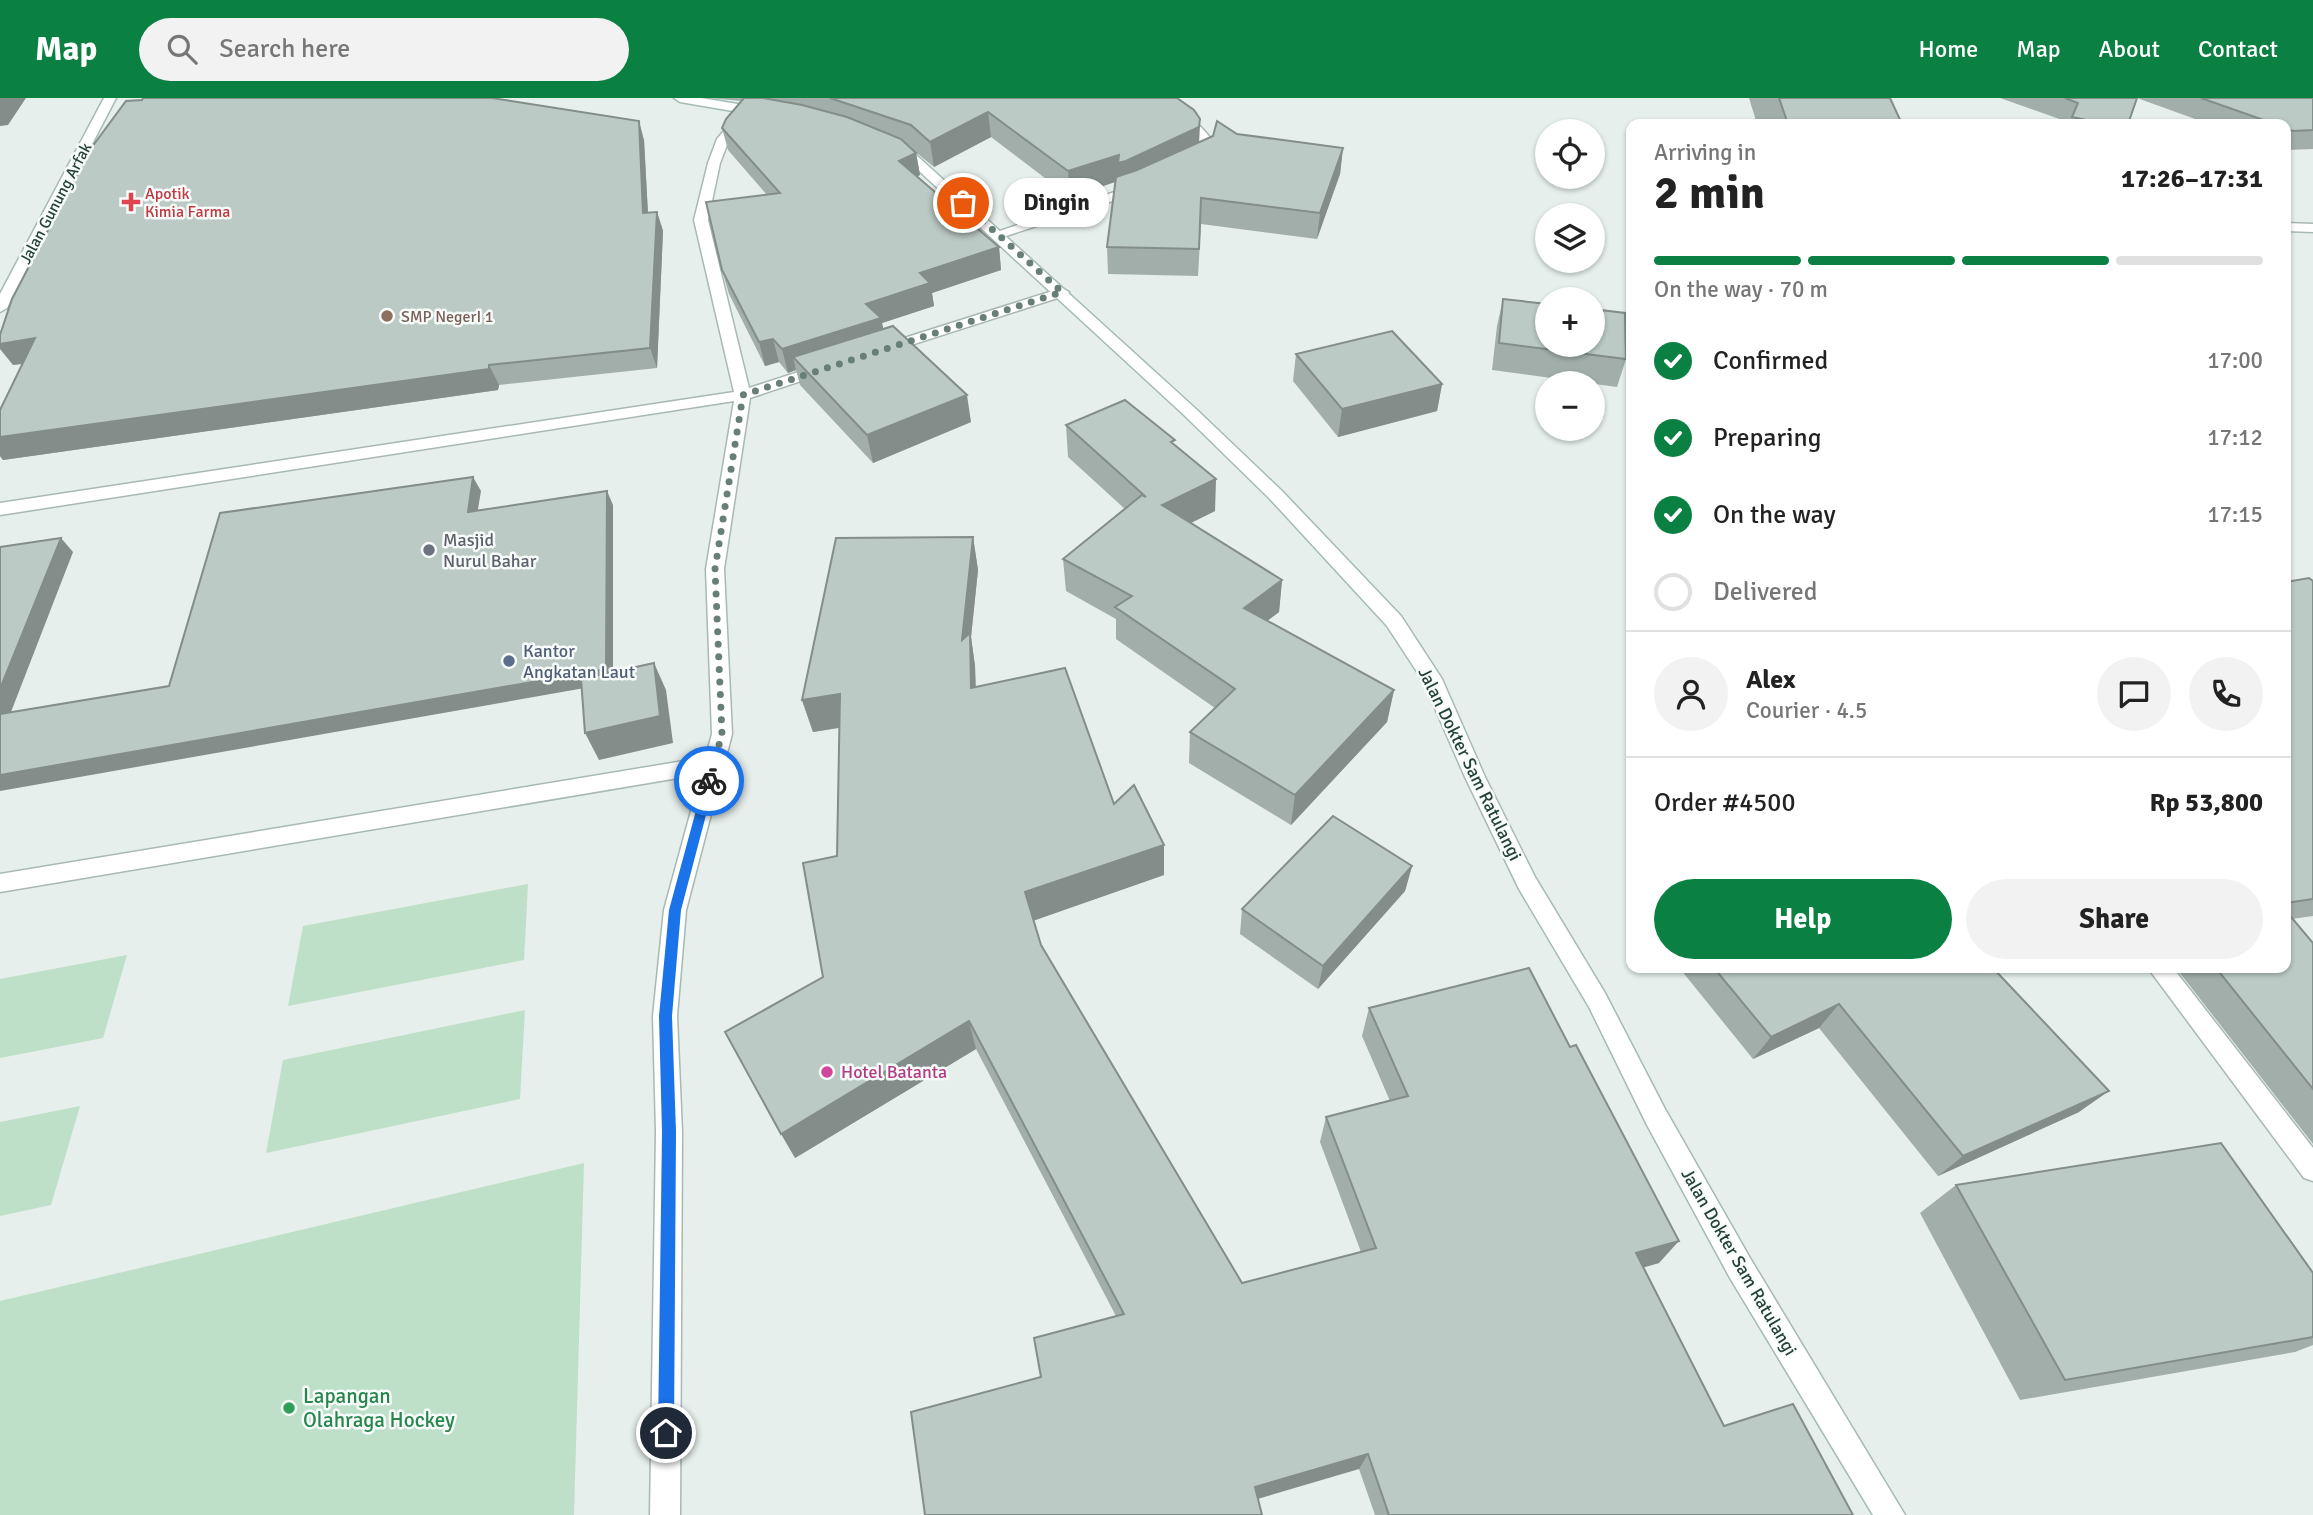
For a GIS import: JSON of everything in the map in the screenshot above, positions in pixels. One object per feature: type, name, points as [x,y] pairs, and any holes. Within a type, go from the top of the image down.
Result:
[{"type":"street","name":"Jalan Gunung Arfak","points":[[0,308],[110,98]]},
{"type":"street","points":[[680,98],[784,116]]},
{"type":"street","points":[[1150,98],[1199,130],[1208,143],[1207,156],[1188,167]]},
{"type":"street","points":[[665,1515],[669,1132],[665,1016],[675,910],[722,734],[715,569],[743,395],[701,220],[706,187],[723,139],[748,109]]},
{"type":"street","name":"Jalan Dokter Sam Ratulangi","points":[[877,142],[910,156],[1062,292],[1276,495],[1394,621],[1432,679],[1475,777],[1527,883],[1597,1000],[1656,1117],[1740,1268],[1890,1515]]},
{"type":"street","points":[[998,234],[1152,182]]},
{"type":"street","points":[[2291,227],[2313,228]]},
{"type":"street","points":[[862,356],[1062,292]]},
{"type":"street","points":[[0,509],[743,395],[836,365]]},
{"type":"street","points":[[0,883],[714,764]]},
{"type":"street","points":[[2164,973],[2313,1169]]},
{"type":"green space","points":[[528,884],[524,960],[288,1006],[303,926]]},
{"type":"green space","points":[[127,955],[103,1038],[0,1058],[0,979]]},
{"type":"green space","points":[[525,1010],[520,1099],[266,1153],[283,1060]]},
{"type":"green space","points":[[80,1106],[51,1205],[0,1216],[0,1122]]},
{"type":"green space","name":"Lapangan Olahraga Hockey","points":[[584,1163],[574,1515],[0,1515],[0,1301]]},
{"type":"building","points":[[143,98],[492,98],[639,121],[643,213],[657,212],[650,348],[489,365],[489,369],[0,437],[0,410],[35,338],[0,344],[0,335],[12,299],[89,151],[126,101]]},
{"type":"building","points":[[744,98],[763,98],[802,105],[847,117],[901,139],[916,153],[899,161],[999,247],[920,273],[930,283],[866,304],[881,318],[782,349],[773,339],[759,342],[722,270],[706,202],[780,193],[722,128]]},
{"type":"building","points":[[830,98],[1177,98],[1194,110],[1200,119],[1199,127],[1126,161],[1118,163],[1119,155],[1068,171],[988,112],[930,142],[911,125]]},
{"type":"building","points":[[1779,98],[1890,98],[1900,119],[1786,119]]},
{"type":"building","points":[[2065,98],[2137,98],[2130,119],[2072,117],[2078,103]]},
{"type":"building","points":[[2201,98],[2313,98],[2313,130],[2291,130],[2291,119],[2261,119]]},
{"type":"building","points":[[1217,121],[1237,134],[1343,148],[1320,213],[1201,198],[1199,249],[1107,247],[1116,177],[1213,136]]},
{"type":"building","points":[[1503,299],[1535,303],[1535,348],[1499,343]]},
{"type":"building","points":[[1605,311],[1625,313],[1626,359],[1605,356]]},
{"type":"building","points":[[893,326],[967,395],[867,435],[793,357]]},
{"type":"building","points":[[1392,331],[1442,384],[1342,409],[1296,354]]},
{"type":"building","points":[[1125,400],[1175,440],[1171,442],[1216,479],[1162,505],[1282,580],[1244,608],[1394,690],[1295,795],[1190,732],[1235,689],[1115,607],[1132,596],[1063,559],[1142,495],[1146,497],[1066,425]]},
{"type":"building","name":"Kantor Angkatan Laut","points":[[473,477],[468,512],[607,491],[606,669],[0,775],[0,714],[169,686],[220,513]]},
{"type":"building","points":[[973,537],[962,640],[970,633],[971,688],[1065,668],[1114,804],[1134,785],[1164,845],[1025,892],[1041,945],[1242,1283],[1376,1248],[1326,1117],[1408,1096],[1369,1008],[1529,968],[1570,1047],[1576,1045],[1679,1241],[1636,1253],[1724,1426],[1793,1404],[1853,1515],[1389,1515],[1368,1454],[1255,1487],[1262,1515],[925,1515],[911,1412],[1041,1377],[1034,1338],[1124,1314],[969,1021],[781,1134],[725,1032],[823,977],[803,863],[837,856],[840,694],[802,700],[836,538]]},
{"type":"building","points":[[61,538],[0,689],[0,547]]},
{"type":"building","points":[[2309,578],[2313,581],[2313,899],[2291,902],[2291,581]]},
{"type":"building","points":[[654,663],[660,716],[585,733],[581,679]]},
{"type":"building","points":[[1333,816],[1412,866],[1323,966],[1242,909]]},
{"type":"building","points":[[2291,917],[2313,943],[2313,1089],[2220,973],[2291,973]]},
{"type":"building","points":[[1718,973],[1998,973],[2109,1091],[1963,1156],[1839,1004],[1771,1037]]},
{"type":"building","points":[[2221,1143],[2313,1273],[2313,1337],[2065,1380],[1956,1185]]},
{"type":"way so far","points":[[709,781],[722,734],[715,569],[743,395],[1062,292],[963,203]]},
{"type":"place","name":"Apotik Kimia Farma","points":[[131,202]]},
{"type":"place","name":"Dingin","points":[[963,203]]},
{"type":"place","name":"SMP NegerI 1","points":[[387,316]]},
{"type":"place","name":"Masjid Nurul Bahar","points":[[429,550]]},
{"type":"place","name":"Kantor Angkatan Laut","points":[[509,661]]},
{"type":"place","name":"Hotel Batanta","points":[[827,1072]]},
{"type":"place","name":"Lapangan Olahraga Hockey","points":[[289,1408]]},
{"type":"route","points":[[666,1433],[669,1132],[665,1016],[675,910],[709,781]]}]
